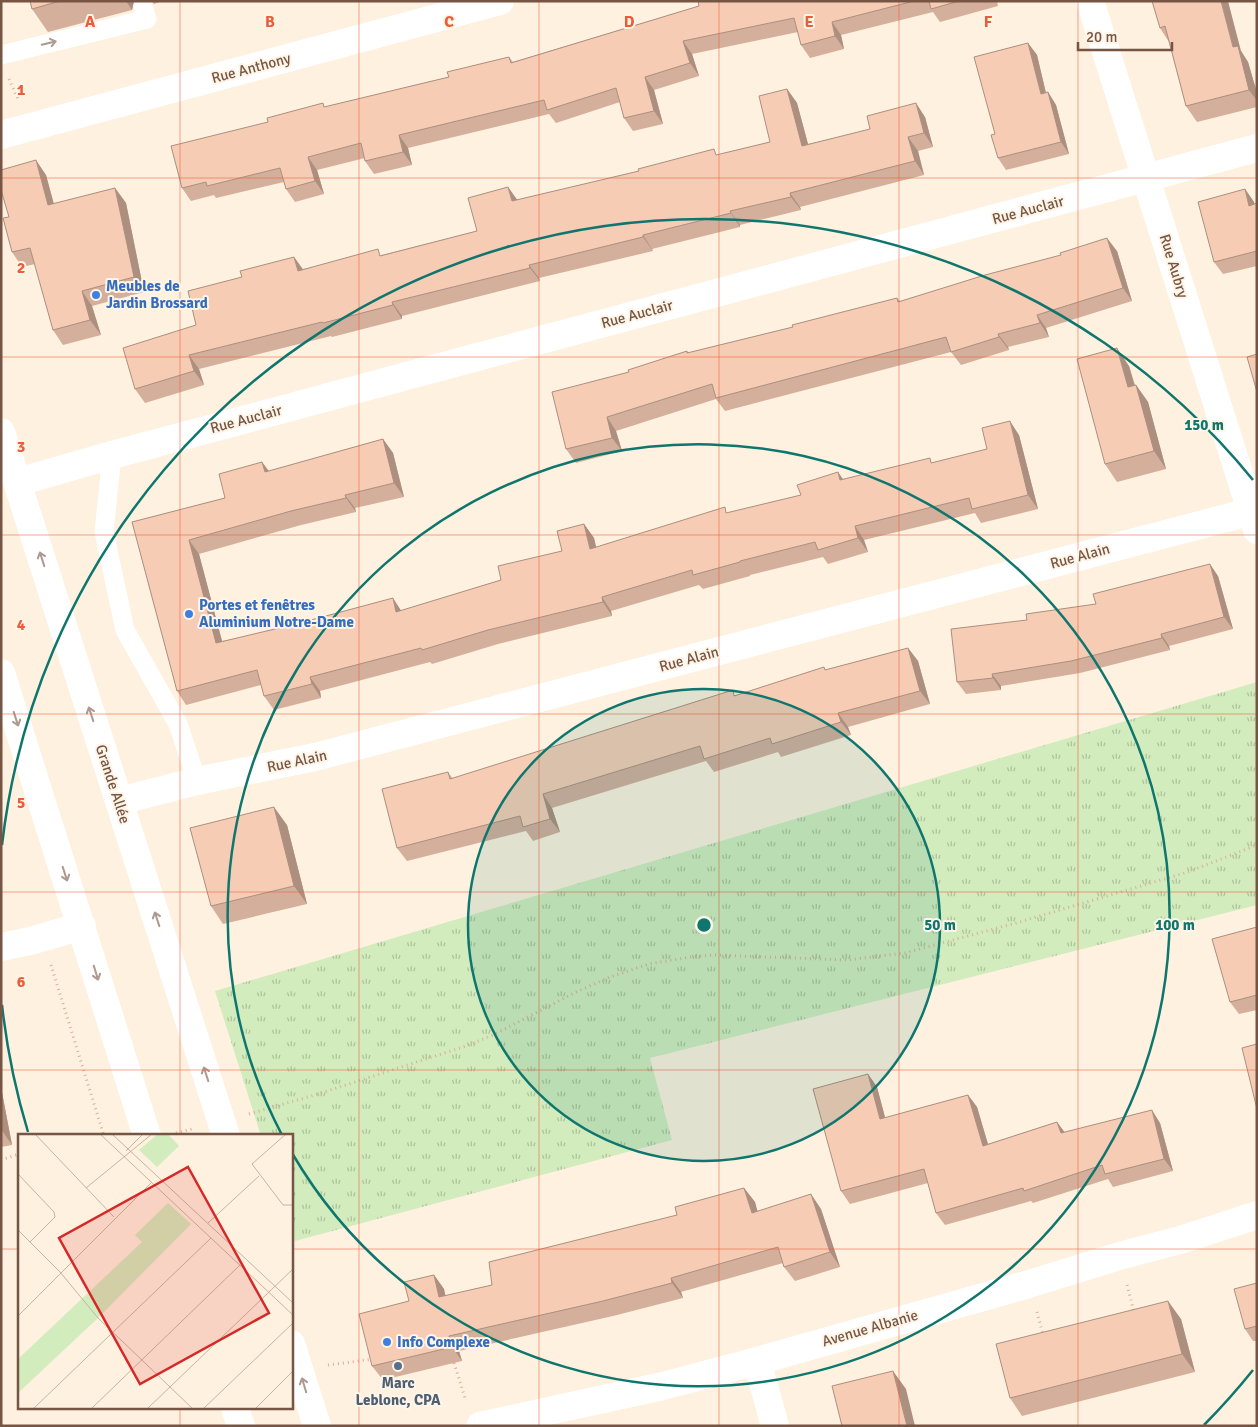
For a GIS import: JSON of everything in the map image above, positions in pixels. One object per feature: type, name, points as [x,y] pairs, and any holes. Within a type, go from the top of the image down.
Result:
[{"type":"street","name":"Rue Anthony","points":[[1,135],[500,1]]},
{"type":"street","name":"Rue Aubry","points":[[1090,1],[1255,517]]},
{"type":"street","name":"Rue Auclair","points":[[18,482],[112,455],[1257,148]]},
{"type":"street","name":"Grande Allée","points":[[1,432],[225,1134]]},
{"type":"street","name":"Rue Alain","points":[[119,801],[197,781],[315,757],[1255,517]]},
{"type":"street","points":[[1,673],[82,926],[161,1134]]},
{"type":"street","points":[[1,947],[82,926]]},
{"type":"street","name":"Avenue Albanie","points":[[474,1417],[663,1386],[1029,1284],[1257,1216]]},
{"type":"street","points":[[292,1347],[317,1426]]},
{"type":"street","points":[[757,1361],[774,1426]]},
{"type":"street","points":[[236,1410],[241,1426]]},
{"type":"lane","points":[[1,55],[147,19],[143,7]]},
{"type":"lane","points":[[112,455],[104,532],[125,630],[178,724],[197,781]]},
{"type":"path","points":[[250,1114],[411,1065],[493,1036],[578,991],[618,974],[649,964],[690,957],[847,960],[905,953],[1180,875],[1257,845]]},
{"type":"path","points":[[52,970],[103,1134]]},
{"type":"path","points":[[166,1134],[193,1129]]},
{"type":"path","points":[[1,1160],[18,1154]]},
{"type":"path","points":[[1119,1256],[1136,1321]]},
{"type":"path","points":[[1029,1284],[1046,1344]]},
{"type":"path","points":[[328,1365],[377,1358]]},
{"type":"path","points":[[454,1363],[474,1417]]},
{"type":"green space","points":[[1257,682],[1257,905],[650,1058],[672,1140],[295,1241],[292,1233],[292,1134],[260,1134],[215,991]]},
{"type":"building","points":[[30,1],[60,1],[32,9]]},
{"type":"building","points":[[698,1],[914,1],[832,22],[835,36],[801,45],[794,18],[683,41],[690,63],[645,77],[654,111],[624,118],[616,88],[547,110],[544,100],[399,135],[403,152],[365,161],[361,143],[308,157],[315,181],[286,189],[280,168],[207,186],[206,182],[182,188],[171,146],[268,122],[267,118],[323,103],[324,107],[449,77],[447,72],[509,57],[511,63],[699,6]]},
{"type":"building","points":[[929,1],[959,1],[931,9]]},
{"type":"building","points":[[1152,1],[1221,1],[1233,47],[1238,46],[1249,90],[1186,106],[1165,26],[1160,28]]},
{"type":"building","points":[[1028,43],[1041,94],[1048,92],[1061,142],[998,158],[991,135],[995,134],[974,57]]},
{"type":"building","points":[[787,89],[802,146],[870,129],[867,116],[916,103],[924,133],[908,137],[915,161],[790,193],[791,197],[730,211],[731,213],[643,235],[643,237],[529,265],[530,268],[392,302],[393,305],[189,355],[194,371],[135,389],[123,348],[196,325],[188,291],[242,277],[240,271],[294,257],[298,271],[378,249],[380,256],[477,231],[468,198],[508,187],[512,201],[639,171],[638,169],[714,149],[716,155],[770,142],[759,96]]},
{"type":"building","points":[[36,160],[48,205],[115,188],[134,277],[82,291],[90,320],[53,330],[30,248],[12,252],[3,218],[9,217],[1,190],[1,170]]},
{"type":"building","points":[[1245,189],[1249,206],[1257,203],[1257,251],[1214,262],[1198,202]]},
{"type":"building","points":[[1107,238],[1123,288],[1037,315],[1040,323],[998,334],[999,337],[951,352],[946,337],[716,398],[712,384],[607,417],[612,438],[566,449],[552,392],[629,372],[628,370],[687,351],[687,353],[793,327],[792,325],[897,298],[898,302],[985,275],[1061,255],[1060,253]]},
{"type":"building","points":[[1117,348],[1128,387],[1136,385],[1154,451],[1105,464],[1077,359]]},
{"type":"building","points":[[1257,354],[1257,392],[1247,357]]},
{"type":"building","points":[[1010,421],[1028,495],[972,509],[969,498],[855,526],[858,538],[818,550],[815,542],[693,575],[692,570],[602,597],[603,602],[488,630],[422,650],[421,648],[310,677],[312,684],[264,696],[257,670],[177,691],[132,522],[225,498],[219,474],[262,462],[265,472],[383,439],[394,483],[345,495],[346,498],[291,511],[189,540],[216,643],[393,598],[396,612],[501,580],[498,566],[562,551],[557,531],[584,524],[590,549],[725,507],[726,513],[801,495],[797,485],[838,472],[840,480],[930,458],[931,463],[987,449],[982,428]]},
{"type":"building","points":[[1210,564],[1224,617],[1161,634],[1162,638],[1071,661],[992,674],[993,678],[957,682],[951,629],[1027,620],[1026,614],[1096,604],[1093,594]]},
{"type":"building","points":[[908,648],[920,691],[838,713],[841,722],[772,744],[770,738],[704,759],[700,746],[543,794],[550,819],[523,827],[520,816],[397,848],[382,789],[448,772],[450,779],[733,690],[734,696],[824,667],[825,670]]},
{"type":"building","points":[[274,807],[294,886],[211,906],[190,828]]},
{"type":"building","points":[[1257,927],[1257,995],[1230,1002],[1212,939]]},
{"type":"building","points":[[1257,1044],[1257,1109],[1242,1048]]},
{"type":"building","points":[[868,1074],[880,1119],[968,1095],[983,1146],[1057,1122],[1061,1133],[1152,1110],[1164,1159],[1105,1174],[1102,1165],[1024,1191],[1023,1188],[936,1213],[924,1169],[841,1191],[813,1089]]},
{"type":"building","points":[[744,1188],[752,1213],[811,1194],[830,1252],[784,1267],[778,1247],[671,1278],[672,1283],[603,1301],[449,1336],[452,1347],[372,1366],[359,1314],[409,1301],[404,1282],[434,1275],[439,1297],[492,1285],[489,1262],[677,1215],[675,1207]]},
{"type":"building","points":[[1257,1283],[1257,1326],[1245,1329],[1234,1289]]},
{"type":"building","points":[[1168,1301],[1182,1354],[1010,1398],[996,1344]]},
{"type":"building","points":[[893,1371],[907,1426],[842,1426],[832,1386]]},
{"type":"place","name":"Meubles de Jardin Brossard","points":[[96,295]]},
{"type":"place","name":"Portes et fenêtres Aluminium Notre-Dame","points":[[189,614]]},
{"type":"place","name":"Info Complexe","points":[[387,1342]]},
{"type":"place","name":"Marc Leblonc, CPA","points":[[398,1366]]}]
